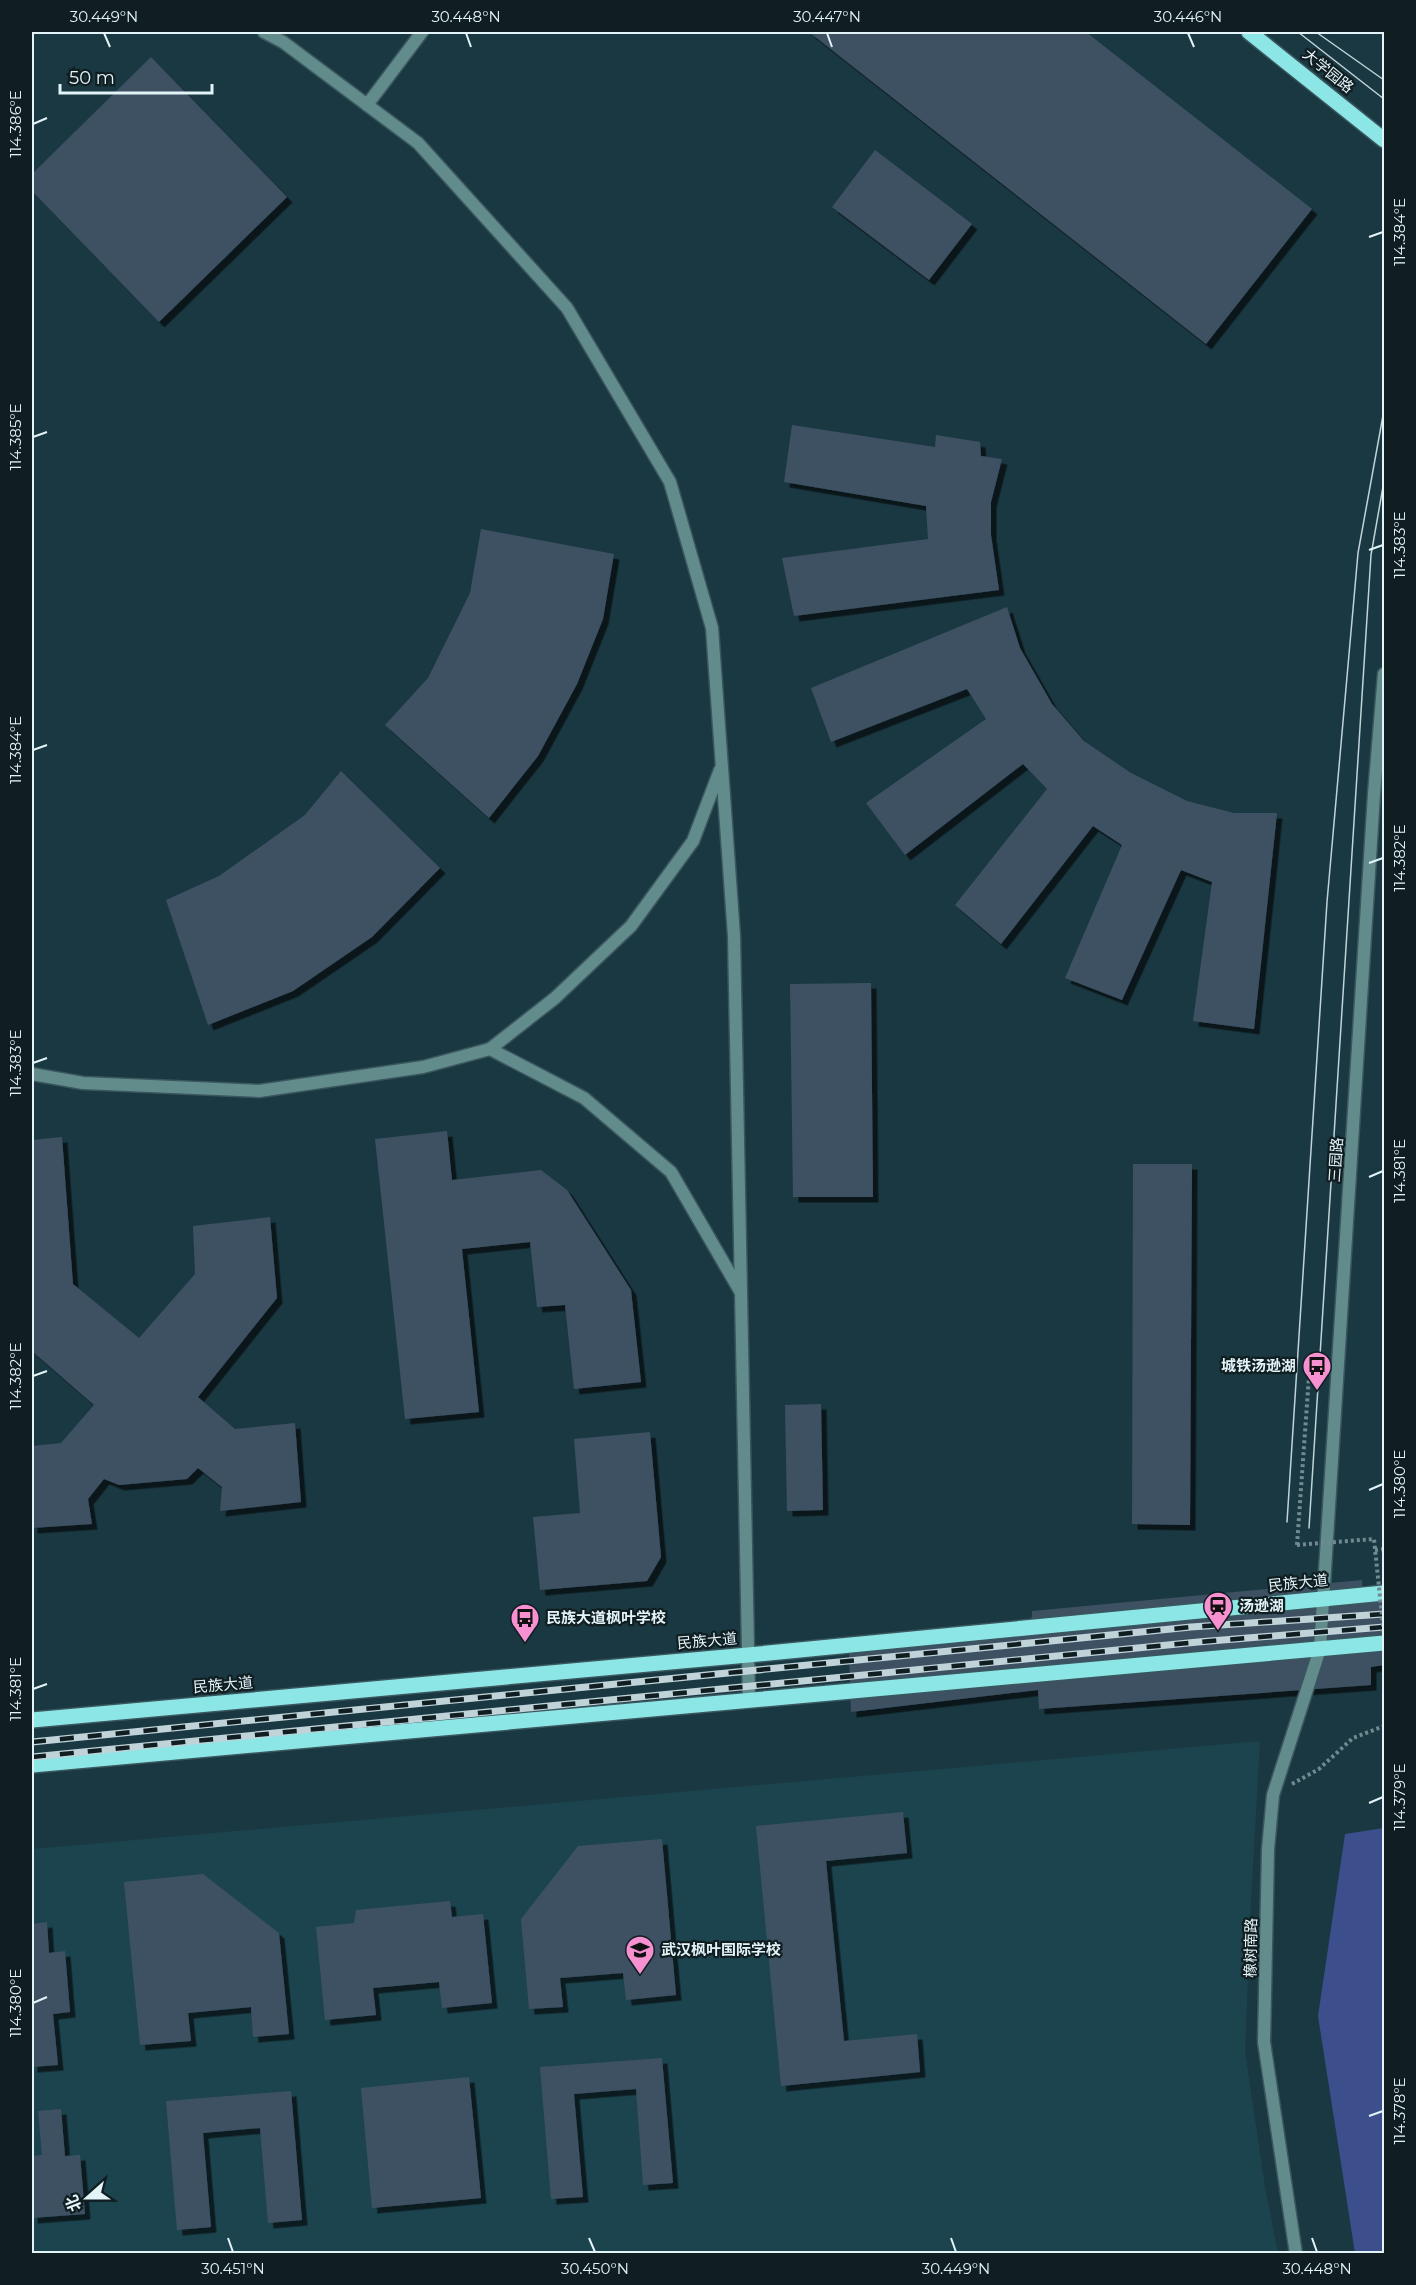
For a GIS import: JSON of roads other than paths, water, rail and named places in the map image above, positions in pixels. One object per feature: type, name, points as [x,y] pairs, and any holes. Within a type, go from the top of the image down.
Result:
[{"type":"main road","name":"大学园路","points":[[1249,32],[1384,140]]},
{"type":"main road","name":"民族大道","points":[[32,1720],[748,1655],[1384,1593]]},
{"type":"main road","points":[[32,1766],[1384,1643]]},
{"type":"street","points":[[264,32],[283,42],[418,143],[567,308],[670,482],[712,627],[734,936],[749,1701]]},
{"type":"street","points":[[367,105],[422,32]]},
{"type":"street","name":"三园路","points":[[1320,1649],[1374,794],[1384,674]]},
{"type":"street","points":[[32,1074],[83,1083],[259,1091],[423,1067],[490,1049],[555,998],[631,926],[693,841],[722,766]]},
{"type":"street","points":[[490,1049],[584,1098],[671,1172],[741,1292]]},
{"type":"street","name":"橡树南路","points":[[1296,2253],[1264,2042],[1268,1849],[1273,1795],[1320,1649]]},
{"type":"water","points":[[1384,1828],[1384,2253],[1355,2253],[1318,2016],[1345,1834]]},
{"type":"tram line","points":[[1298,32],[1384,99]]},
{"type":"tram line","points":[[1316,32],[1384,80]]},
{"type":"tram line","points":[[1287,1522],[1327,902],[1358,553],[1384,410]]},
{"type":"tram line","points":[[1309,1528],[1371,555],[1384,481]]},
{"type":"railway","points":[[32,1742],[1191,1627],[1384,1614]]},
{"type":"railway","points":[[32,1757],[1198,1642],[1384,1627]]},
{"type":"place","name":"城铁汤逊湖","points":[[1317,1392]]},
{"type":"place","name":"汤逊湖","points":[[1218,1632]]},
{"type":"place","name":"民族大道枫叶学校","points":[[525,1644]]},
{"type":"place","name":"武汉枫叶国际学校","points":[[640,1976]]}]
